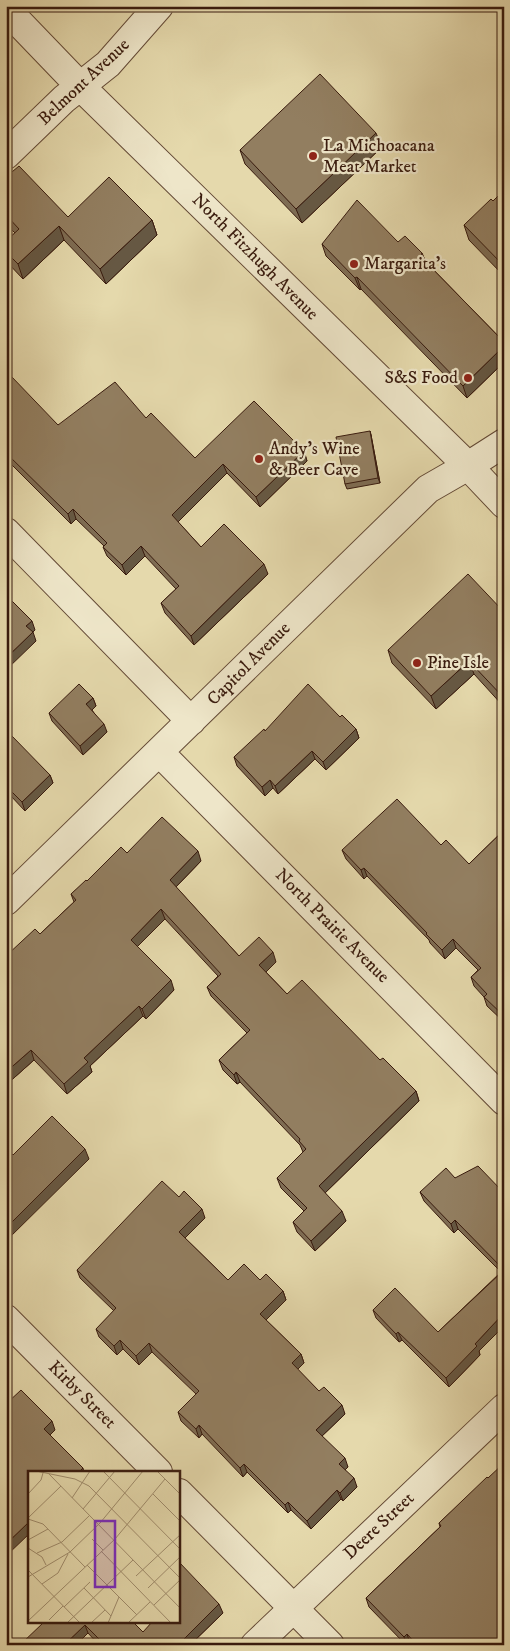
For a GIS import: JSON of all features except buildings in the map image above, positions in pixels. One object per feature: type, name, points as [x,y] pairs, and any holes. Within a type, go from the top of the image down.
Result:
[{"type":"street","name":"Belmont Avenue","points":[[6,155],[64,99],[108,64],[159,6]]},
{"type":"street","name":"North Fitzhugh Avenue","points":[[6,9],[80,86],[468,466],[504,504]]},
{"type":"street","name":"Capitol Avenue","points":[[6,901],[428,490],[504,443]]},
{"type":"street","points":[[6,532],[191,721]]},
{"type":"street","name":"North Prairie Avenue","points":[[159,752],[504,1101]]},
{"type":"street","name":"Kirby Street","points":[[6,1319],[157,1471]]},
{"type":"street","name":"Deere Street","points":[[254,1645],[504,1408]]},
{"type":"street","points":[[180,1494],[330,1645]]},
{"type":"place","name":"La Michoacana Meat Market","points":[[313,156]]},
{"type":"place","name":"Margarita's","points":[[354,264]]},
{"type":"place","name":"S&S Food","points":[[468,378]]},
{"type":"place","name":"Andy's Wine & Beer Cave","points":[[259,459]]},
{"type":"place","name":"Pine Isle","points":[[417,663]]}]
